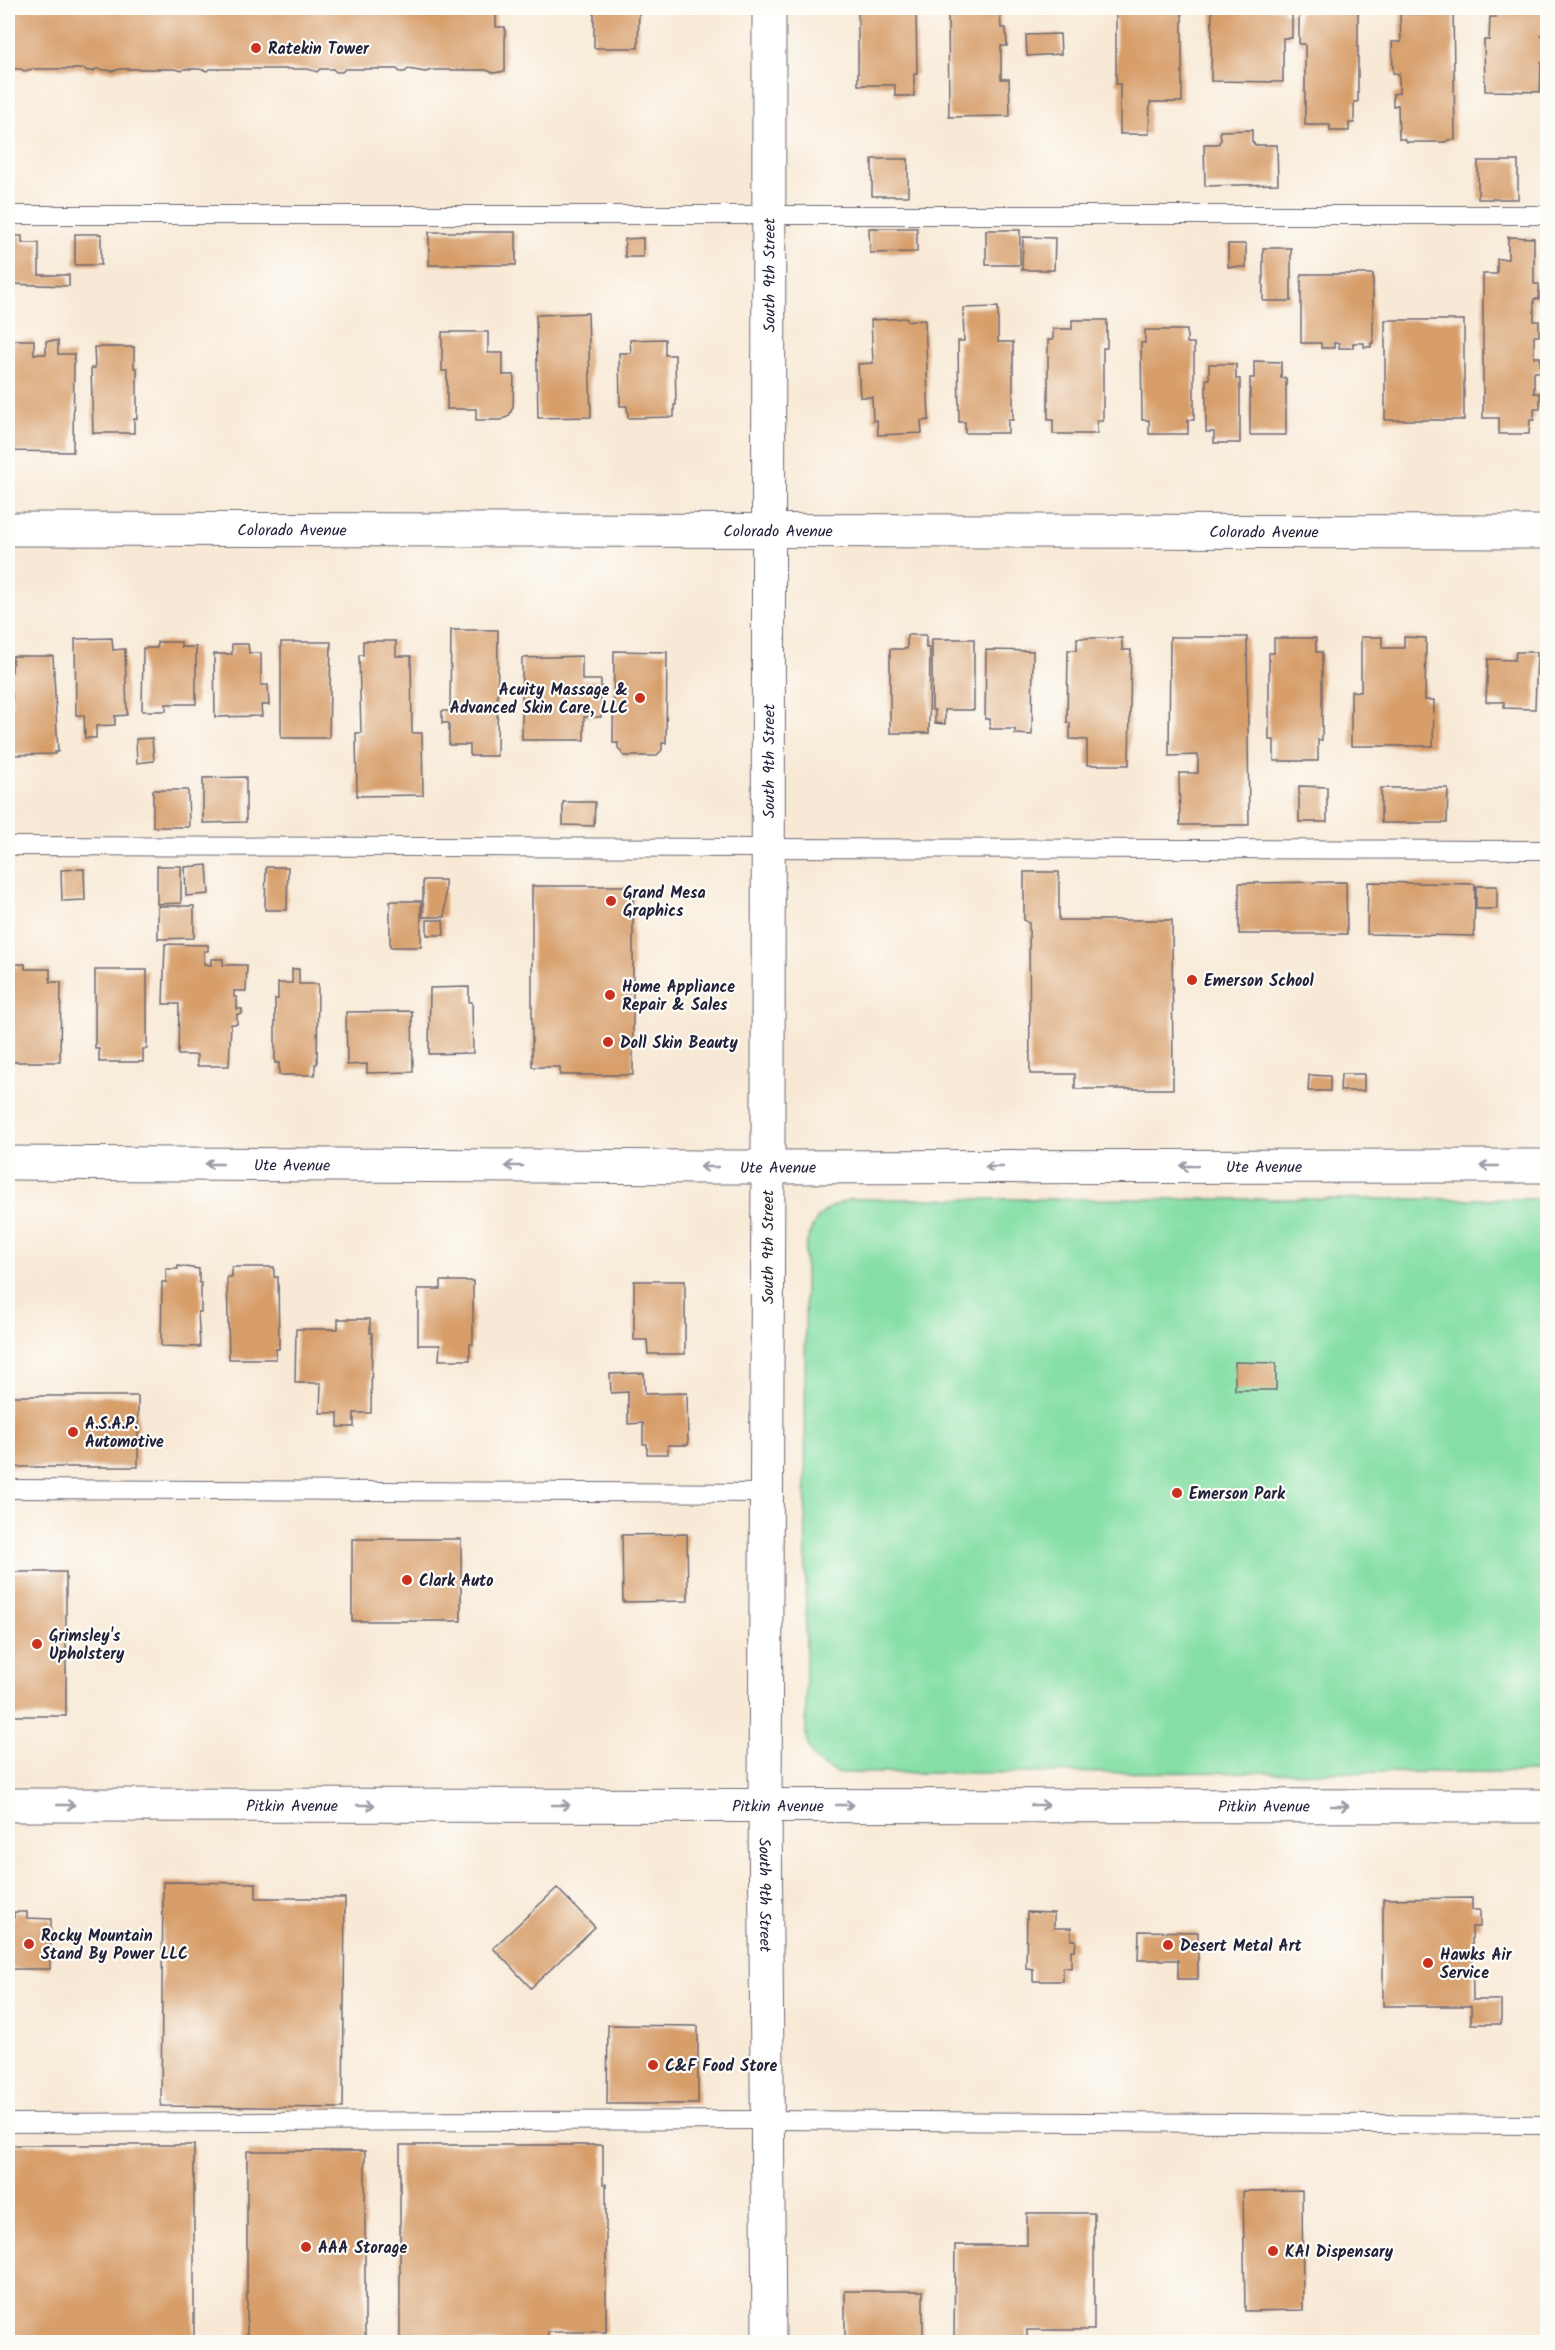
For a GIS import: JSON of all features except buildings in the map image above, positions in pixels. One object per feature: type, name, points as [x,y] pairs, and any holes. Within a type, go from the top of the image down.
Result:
[{"type":"street","name":"South 9th Street","points":[[769,8],[765,1805],[769,2343]]},
{"type":"street","name":"Colorado Avenue","points":[[8,530],[1548,532]]},
{"type":"street","name":"Ute Avenue","points":[[8,1163],[768,1167],[1548,1166]]},
{"type":"street","name":"Pitkin Avenue","points":[[8,1805],[1548,1806]]},
{"type":"lane","points":[[8,215],[1548,215]]},
{"type":"lane","points":[[8,846],[1548,850]]},
{"type":"lane","points":[[8,1489],[766,1493]]},
{"type":"lane","points":[[8,2123],[767,2120],[1548,2125]]},
{"type":"green space","name":"Emerson Park","points":[[851,1199],[1547,1199],[1547,1772],[838,1773],[815,1759],[809,1749],[806,1735],[805,1252],[810,1232],[819,1217],[832,1207]]},
{"type":"place","name":"Ratekin Tower","points":[[256,48]]},
{"type":"place","name":"Acuity Massage & Advanced Skin Care, LLC","points":[[640,698]]},
{"type":"place","name":"Grand Mesa Graphics","points":[[611,901]]},
{"type":"place","name":"Emerson School","points":[[1192,980]]},
{"type":"place","name":"Home Appliance Repair & Sales","points":[[610,995]]},
{"type":"place","name":"Doll Skin Beauty","points":[[608,1042]]},
{"type":"place","name":"A.S.A.P. Automotive","points":[[73,1432]]},
{"type":"place","name":"Emerson Park","points":[[1177,1493]]},
{"type":"place","name":"Clark Auto","points":[[407,1580]]},
{"type":"place","name":"Grimsley's Upholstery","points":[[37,1644]]},
{"type":"place","name":"Rocky Mountain Stand By Power LLC","points":[[29,1944]]},
{"type":"place","name":"Desert Metal Art","points":[[1168,1945]]},
{"type":"place","name":"Hawks Air Service","points":[[1428,1963]]},
{"type":"place","name":"C&F Food Store","points":[[653,2065]]},
{"type":"place","name":"AAA Storage","points":[[306,2247]]},
{"type":"place","name":"KAI Dispensary","points":[[1273,2251]]}]
